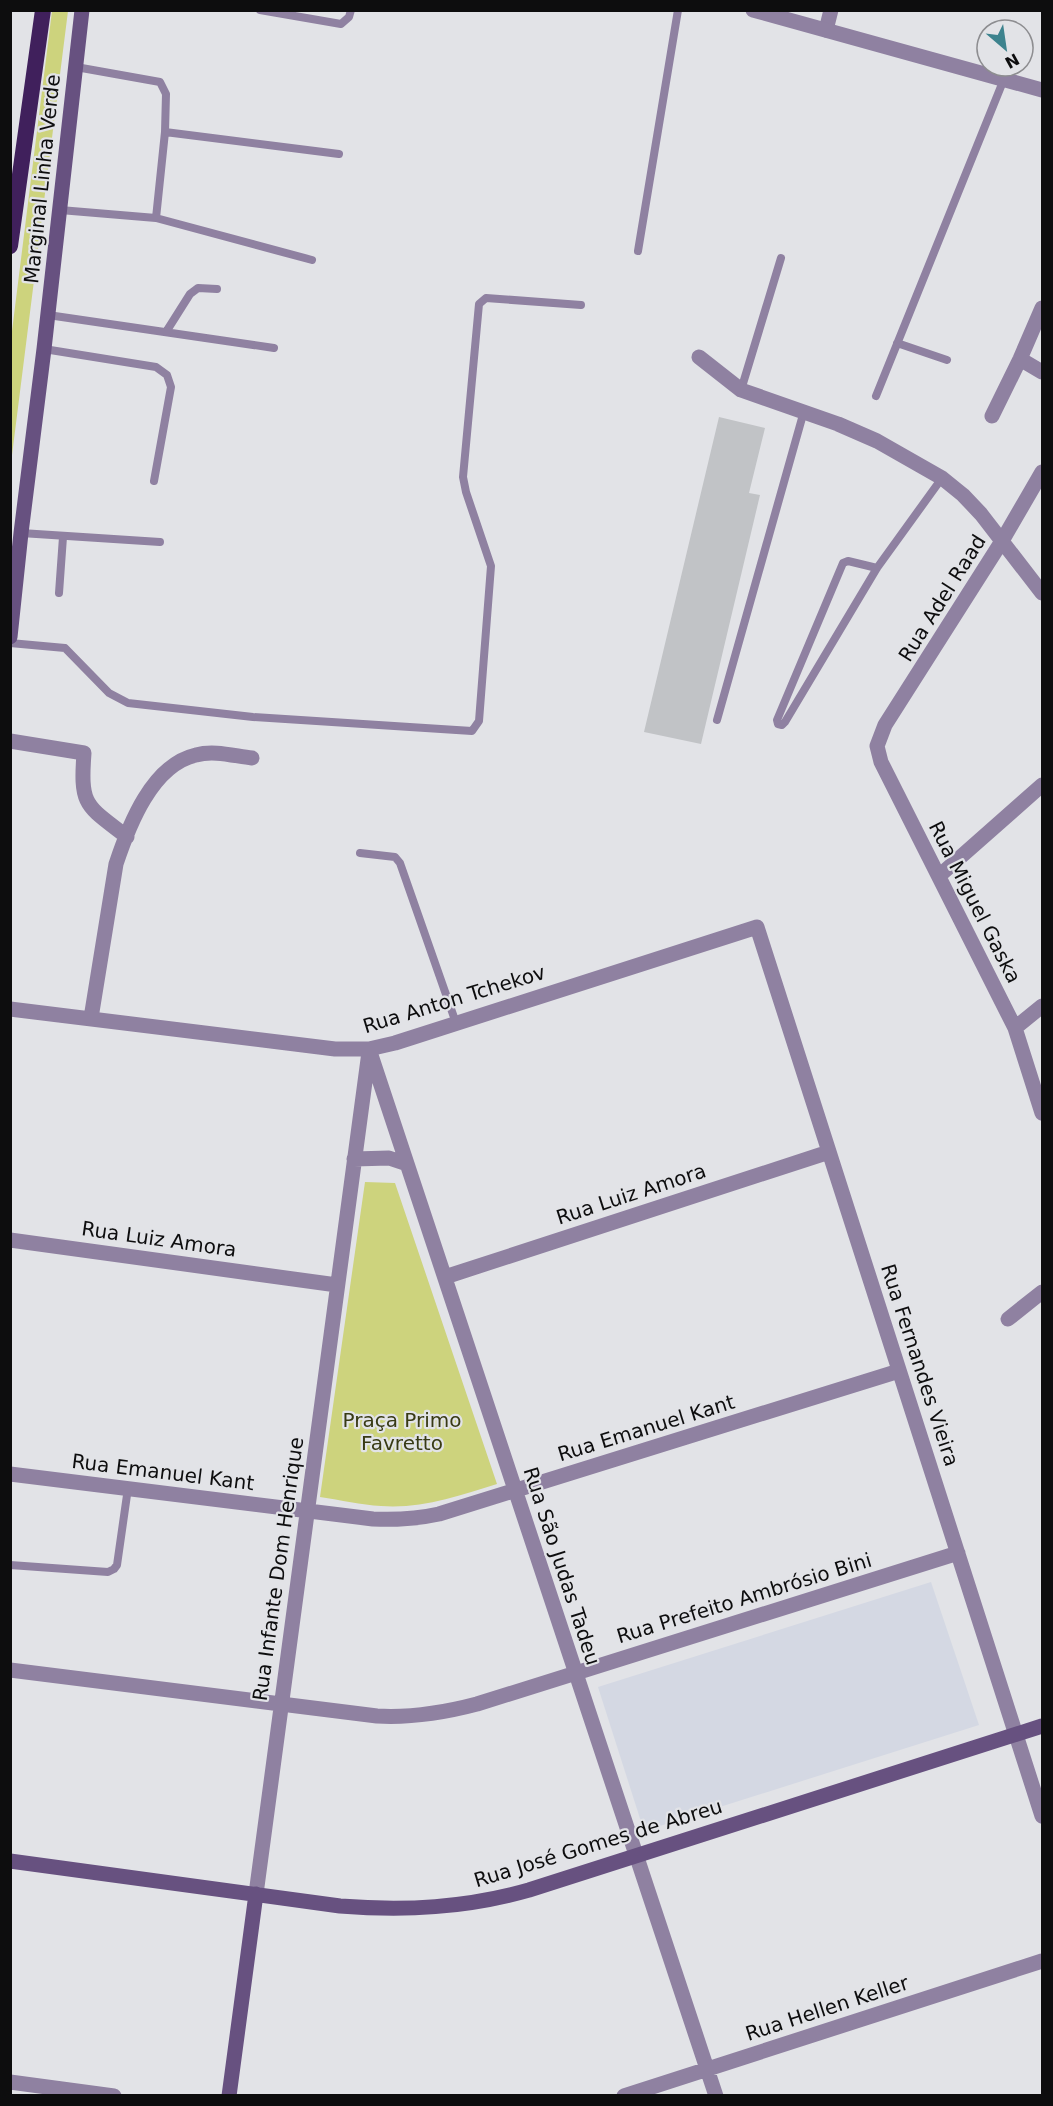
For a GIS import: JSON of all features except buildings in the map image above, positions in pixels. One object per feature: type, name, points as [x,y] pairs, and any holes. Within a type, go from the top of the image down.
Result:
[{"type":"highway","points":[[10,246],[43,10]]},
{"type":"main road","name":"Marginal Linha Verde","points":[[10,637],[82,10]]},
{"type":"main road","name":"Rua José Gomes de Abreu","points":[[10,1861],[379,1909],[421,1909],[463,1905],[508,1896],[1042,1726]]},
{"type":"main road","name":"Rua Infante Dom Henrique","points":[[230,2096],[256,1894]]},
{"type":"street","points":[[753,10],[1042,90]]},
{"type":"street","points":[[826,30],[831,10]]},
{"type":"street","points":[[992,416],[1042,308]]},
{"type":"street","points":[[699,357],[741,390],[804,411],[876,441],[942,478],[981,514],[1042,593]]},
{"type":"street","points":[[1020,359],[1042,372]]},
{"type":"street","name":"Rua Adel Raad","points":[[877,746],[885,725],[1002,541],[1042,472]]},
{"type":"street","points":[[10,741],[84,753],[82,782],[88,804],[94,812],[127,837]]},
{"type":"street","name":"Rua Miguel Gaska","points":[[877,746],[881,762],[1015,1028],[1042,1113]]},
{"type":"street","points":[[91,1018],[116,864],[150,790],[170,767],[195,755],[209,753],[252,759]]},
{"type":"street","points":[[939,876],[1042,785]]},
{"type":"street","name":"Rua Anton Tchekov","points":[[10,1009],[335,1049],[369,1049],[758,927]]},
{"type":"street","name":"Rua Fernandes Vieira","points":[[758,927],[1042,1816]]},
{"type":"street","points":[[1015,1028],[1042,1006]]},
{"type":"street","name":"Rua Infante Dom Henrique","points":[[256,1894],[369,1049]]},
{"type":"street","name":"Rua São Judas Tadeu","points":[[369,1049],[716,2096]]},
{"type":"street","name":"Rua Luiz Amora","points":[[445,1277],[830,1152]]},
{"type":"street","points":[[354,1159],[389,1158],[408,1164]]},
{"type":"street","name":"Rua Luiz Amora","points":[[10,1240],[337,1285]]},
{"type":"street","points":[[1008,1319],[1042,1292]]},
{"type":"street","name":"Rua Emanuel Kant","points":[[10,1474],[396,1520],[418,1519],[516,1491],[899,1371]]},
{"type":"street","name":"Rua Prefeito Ambrósio Bini","points":[[10,1670],[377,1716],[427,1715],[477,1704],[958,1553]]},
{"type":"street","name":"Rua Hellen Keller","points":[[624,2096],[1042,1961]]},
{"type":"street","points":[[10,2082],[35,2090],[114,2096]]},
{"type":"lane","points":[[260,10],[341,24],[349,17],[351,10]]},
{"type":"lane","points":[[639,251],[678,10]]},
{"type":"lane","points":[[76,68],[160,82],[166,94],[165,132],[156,218]]},
{"type":"lane","points":[[876,396],[1004,79]]},
{"type":"lane","points":[[165,132],[339,154]]},
{"type":"lane","points":[[60,210],[156,218],[312,260]]},
{"type":"lane","points":[[741,390],[781,258]]},
{"type":"lane","points":[[166,332],[190,294],[198,288],[217,289]]},
{"type":"lane","points":[[10,643],[64,648],[109,693],[128,703],[253,717],[472,731],[479,721],[491,566],[463,477],[479,304],[486,298],[581,305]]},
{"type":"lane","points":[[48,315],[274,348]]},
{"type":"lane","points":[[897,343],[946,360]]},
{"type":"lane","points":[[44,349],[156,367],[167,375],[171,387],[154,481]]},
{"type":"lane","points":[[717,720],[804,411]]},
{"type":"lane","points":[[877,568],[848,561],[843,563],[777,720],[778,724],[785,722],[877,568],[942,478]]},
{"type":"lane","points":[[21,533],[160,542]]},
{"type":"lane","points":[[59,592],[63,537]]},
{"type":"lane","points":[[360,853],[395,857],[400,863],[456,1023]]},
{"type":"lane","points":[[10,1564],[108,1572],[114,1569],[117,1565],[128,1488]]},
{"type":"shaded area","points":[[931,1582],[979,1725],[644,1831],[598,1687]]},
{"type":"green space","points":[[52,11],[68,11],[11,463],[11,339]]},
{"type":"green space","name":"Praça Primo Favretto","points":[[365,1182],[395,1183],[497,1484],[440,1501],[411,1506],[373,1505],[320,1497]]}]
